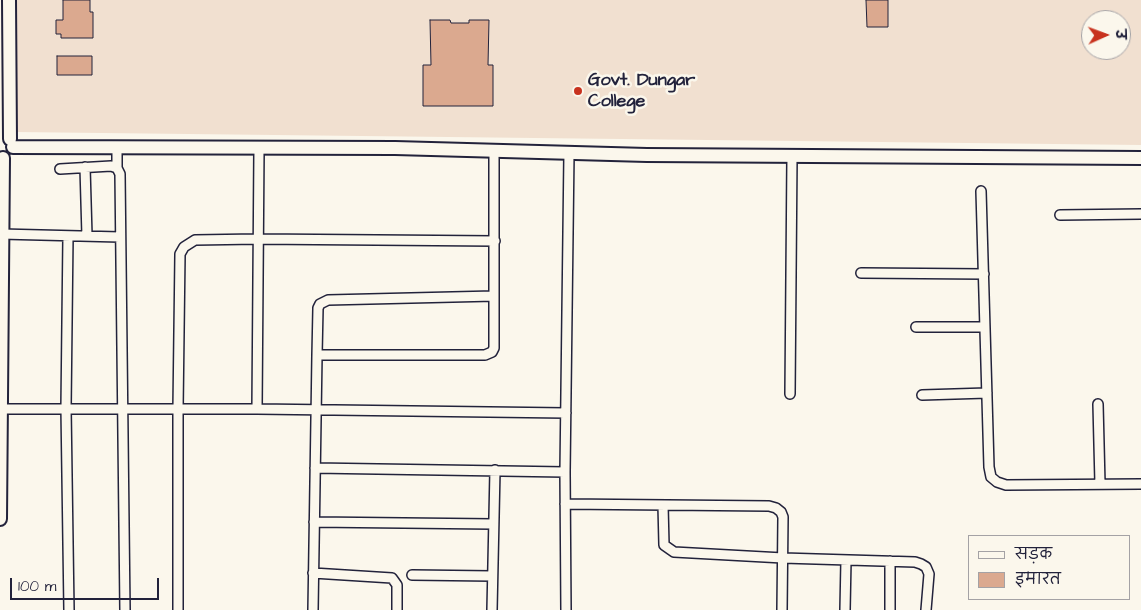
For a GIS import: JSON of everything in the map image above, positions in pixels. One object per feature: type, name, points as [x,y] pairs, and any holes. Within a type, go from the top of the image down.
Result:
[{"type":"street","points":[[0,519],[1,158],[10,155],[8,140],[9,0]]},
{"type":"street","points":[[8,140],[117,148],[395,148],[569,154],[1141,158]]},
{"type":"street","points":[[117,148],[117,168],[120,174],[124,610]]},
{"type":"street","points":[[257,409],[259,149]]},
{"type":"street","points":[[317,356],[489,355],[494,348],[494,152]]},
{"type":"street","points":[[566,610],[565,472],[569,154]]},
{"type":"street","points":[[790,394],[792,156]]},
{"type":"street","points":[[60,169],[111,166],[117,168]]},
{"type":"street","points":[[85,167],[87,236]]},
{"type":"street","points":[[981,192],[989,467],[991,477],[996,482],[1006,485],[1141,484]]},
{"type":"street","points":[[1060,214],[1141,214]]},
{"type":"street","points":[[1,234],[120,237]]},
{"type":"street","points":[[68,236],[66,408],[69,610]]},
{"type":"street","points":[[178,610],[180,254],[184,247],[195,240],[494,241]]},
{"type":"street","points":[[861,273],[984,274]]},
{"type":"street","points":[[313,610],[318,308],[323,301],[494,296]]},
{"type":"street","points":[[916,327],[985,327]]},
{"type":"street","points":[[922,395],[987,393]]},
{"type":"street","points":[[1098,404],[1100,484]]},
{"type":"street","points":[[0,409],[257,409],[566,413]]},
{"type":"street","points":[[315,468],[565,472]]},
{"type":"street","points":[[492,610],[496,470]]},
{"type":"street","points":[[565,504],[769,506],[776,508],[783,517],[782,610]]},
{"type":"street","points":[[663,505],[664,545],[674,552],[915,562],[926,567],[928,574],[926,610]]},
{"type":"street","points":[[314,522],[493,524]]},
{"type":"street","points":[[845,610],[846,560]]},
{"type":"street","points":[[890,561],[890,610]]},
{"type":"street","points":[[313,573],[392,578],[396,585],[397,610]]},
{"type":"street","points":[[412,575],[492,576]]},
{"type":"shaded area","name":"Govt. Dungar College","points":[[15,0],[1141,0],[1141,145],[15,132]]},
{"type":"building","points":[[63,0],[90,0],[90,12],[93,12],[93,38],[61,38],[61,34],[56,34],[56,20],[63,20]]},
{"type":"building","points":[[866,0],[888,0],[888,27],[867,27]]},
{"type":"building","points":[[430,20],[450,20],[451,23],[469,23],[469,20],[489,20],[488,65],[493,65],[493,106],[423,106],[423,65],[431,65]]},
{"type":"building","points":[[57,56],[92,56],[92,75],[57,75]]},
{"type":"place","name":"Govt. Dungar College","points":[[578,91]]}]
